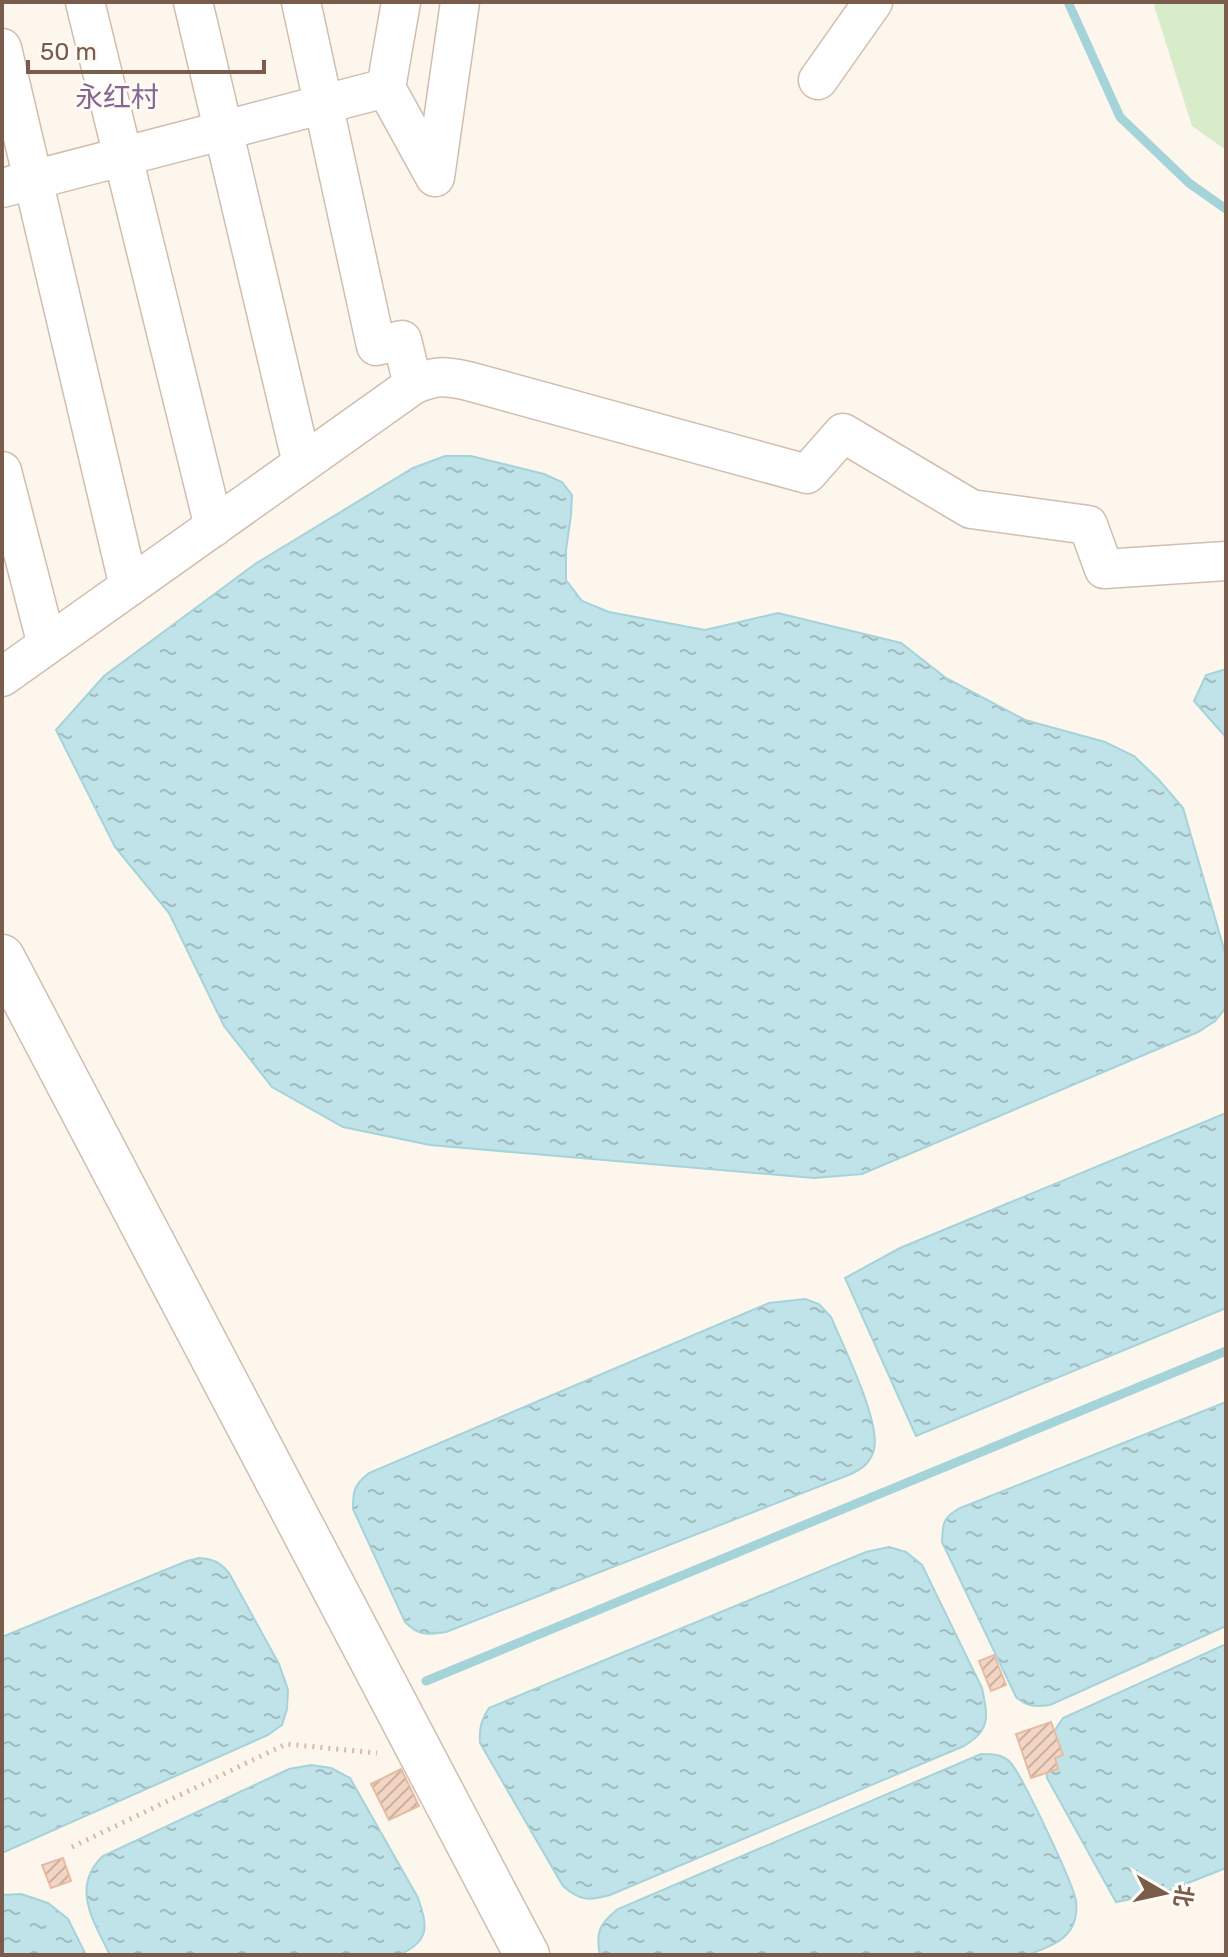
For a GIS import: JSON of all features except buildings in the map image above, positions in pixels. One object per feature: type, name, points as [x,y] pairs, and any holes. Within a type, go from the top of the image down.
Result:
[{"type":"street","points":[[85,2],[214,527]]},
{"type":"street","points":[[193,2],[302,464]]},
{"type":"street","points":[[301,2],[376,346],[402,340],[413,385]]},
{"type":"street","points":[[401,2],[386,88],[435,177],[460,2]]},
{"type":"street","points":[[818,80],[873,2]]},
{"type":"street","points":[[2,48],[17,184],[129,587]]},
{"type":"street","points":[[17,184],[386,88]]},
{"type":"street","points":[[2,677],[413,385],[431,377],[468,381],[807,474],[843,433],[971,509],[1088,525],[1104,569],[1226,561]]},
{"type":"street","points":[[2,471],[47,645]]},
{"type":"street","points":[[2,957],[527,1955]]},
{"type":"path","points":[[72,1847],[286,1744],[422,1757]]},
{"type":"green space","points":[[1153,2],[1226,2],[1226,150],[1192,126]]},
{"type":"water","points":[[445,456],[471,456],[544,474],[562,482],[572,495],[566,580],[582,601],[609,612],[705,630],[778,613],[901,643],[946,678],[1025,720],[1105,742],[1134,756],[1183,808],[1226,956],[1225,1009],[1215,1021],[1198,1032],[862,1174],[814,1178],[430,1145],[343,1127],[272,1087],[224,1026],[169,913],[115,847],[56,730],[104,676],[255,564],[413,468]]},
{"type":"water","points":[[1226,669],[1226,740],[1194,701],[1206,675]]},
{"type":"water","points":[[1226,1113],[1226,1308],[916,1436],[845,1278],[900,1248]]},
{"type":"water","points":[[805,1299],[819,1304],[831,1317],[868,1406],[875,1441],[873,1453],[864,1466],[851,1474],[446,1632],[424,1633],[405,1622],[353,1509],[355,1488],[369,1473],[769,1303]]},
{"type":"water","points":[[1226,1402],[1226,1626],[1050,1705],[1024,1703],[1016,1697],[942,1542],[946,1519],[958,1509]]},
{"type":"water","points":[[889,1547],[906,1552],[922,1565],[982,1688],[986,1715],[979,1734],[964,1746],[610,1895],[585,1898],[563,1886],[480,1743],[481,1725],[489,1708],[866,1552]]},
{"type":"water","points":[[199,1558],[216,1562],[229,1573],[279,1664],[288,1690],[282,1725],[268,1735],[2,1853],[2,1637]]},
{"type":"water","points":[[1226,1644],[1226,1868],[1165,1892],[1116,1902],[1047,1778],[1046,1753],[1050,1740],[1063,1718]]},
{"type":"water","points":[[981,1754],[1004,1757],[1010,1762],[1025,1787],[1073,1890],[1076,1904],[1074,1923],[1065,1936],[1054,1944],[1028,1955],[600,1955],[600,1929],[618,1909]]},
{"type":"water","points":[[311,1765],[331,1768],[350,1778],[418,1898],[425,1925],[416,1944],[399,1955],[110,1955],[92,1917],[86,1892],[93,1868],[103,1856],[289,1769]]},
{"type":"water","points":[[21,1894],[48,1903],[68,1919],[86,1955],[2,1955],[2,1895]]},
{"type":"waterway","points":[[1068,2],[1120,117],[1189,183],[1226,209]]},
{"type":"waterway","points":[[426,1681],[1226,1351]]},
{"type":"district","name":"永红村","points":[[117,97]]}]
